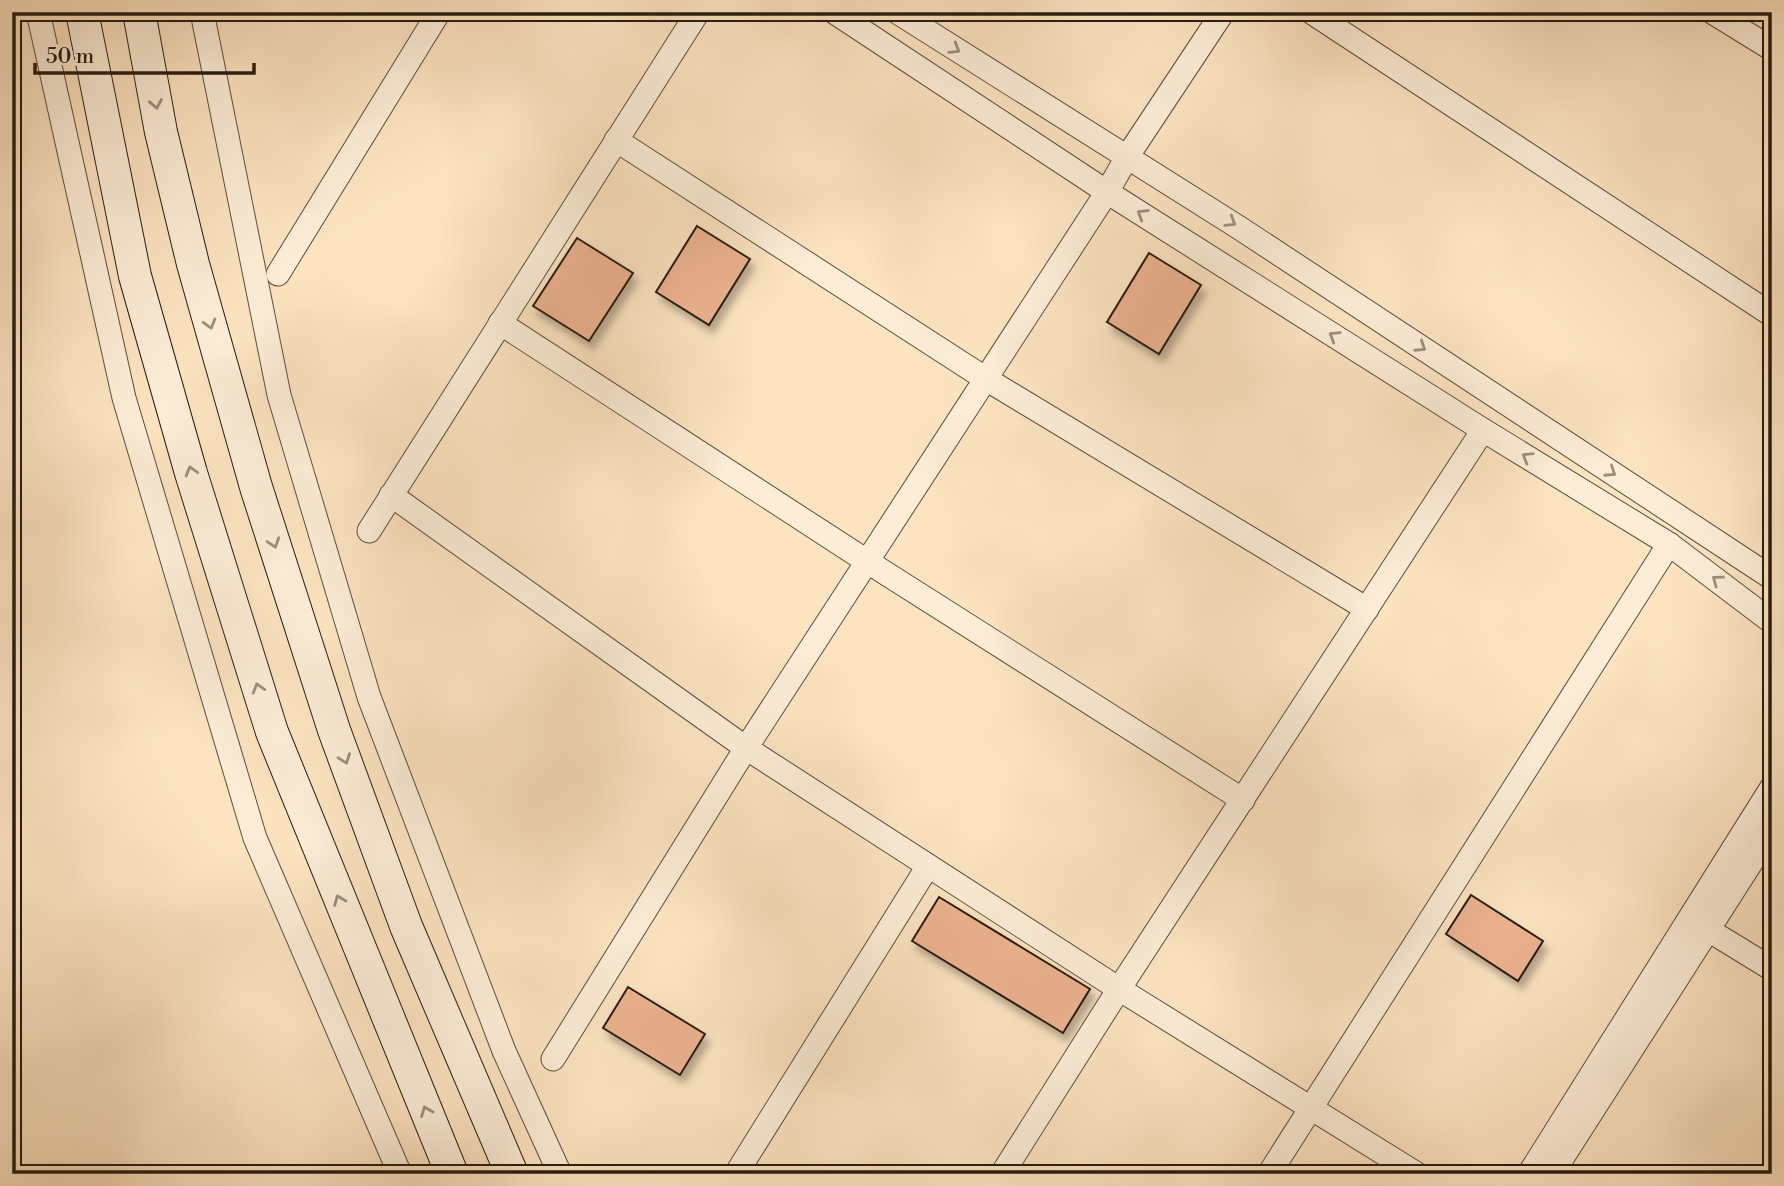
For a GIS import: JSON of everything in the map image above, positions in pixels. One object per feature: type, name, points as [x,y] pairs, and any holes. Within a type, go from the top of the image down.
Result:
[{"type":"main road","points":[[82,12],[135,276],[191,473],[264,706],[344,912],[452,1174]]},
{"type":"main road","points":[[139,12],[161,132],[192,264],[260,500],[334,730],[406,926],[512,1174]]},
{"type":"street","points":[[38,12],[124,398],[255,838],[400,1174]]},
{"type":"street","points":[[202,12],[279,395],[369,697],[504,1051],[560,1174]]},
{"type":"street","points":[[278,274],[439,12]]},
{"type":"street","points":[[369,531],[698,12]]},
{"type":"street","points":[[834,12],[1107,192],[1483,430],[1669,544],[1772,622]]},
{"type":"street","points":[[897,12],[1238,227],[1772,578]]},
{"type":"street","points":[[553,1059],[746,748],[1223,12]]},
{"type":"street","points":[[1311,12],[1772,315]]},
{"type":"street","points":[[1712,12],[1772,49]]},
{"type":"street","points":[[616,141],[986,379],[1367,609]]},
{"type":"street","points":[[500,323],[867,562],[1243,800]]},
{"type":"street","points":[[1002,1174],[1119,989],[1483,430]]},
{"type":"street","points":[[391,495],[746,748],[1119,989],[1417,1174]]},
{"type":"street","points":[[1269,1174],[1669,544]]},
{"type":"street","points":[[1552,1174],[1699,923],[1772,788]]},
{"type":"street","points":[[1529,1174],[1699,923],[1772,830]]},
{"type":"street","points":[[736,1174],[929,866]]},
{"type":"street","points":[[1699,923],[1772,969]]},
{"type":"building","points":[[697,226],[750,259],[709,325],[656,292]]},
{"type":"building","points":[[577,238],[633,273],[589,341],[533,306]]},
{"type":"building","points":[[1149,253],[1201,285],[1159,354],[1107,322]]},
{"type":"building","points":[[1471,895],[1543,941],[1518,981],[1446,934]]},
{"type":"building","points":[[939,897],[1090,989],[1063,1033],[912,941]]},
{"type":"building","points":[[628,987],[705,1034],[680,1075],[603,1028]]}]
